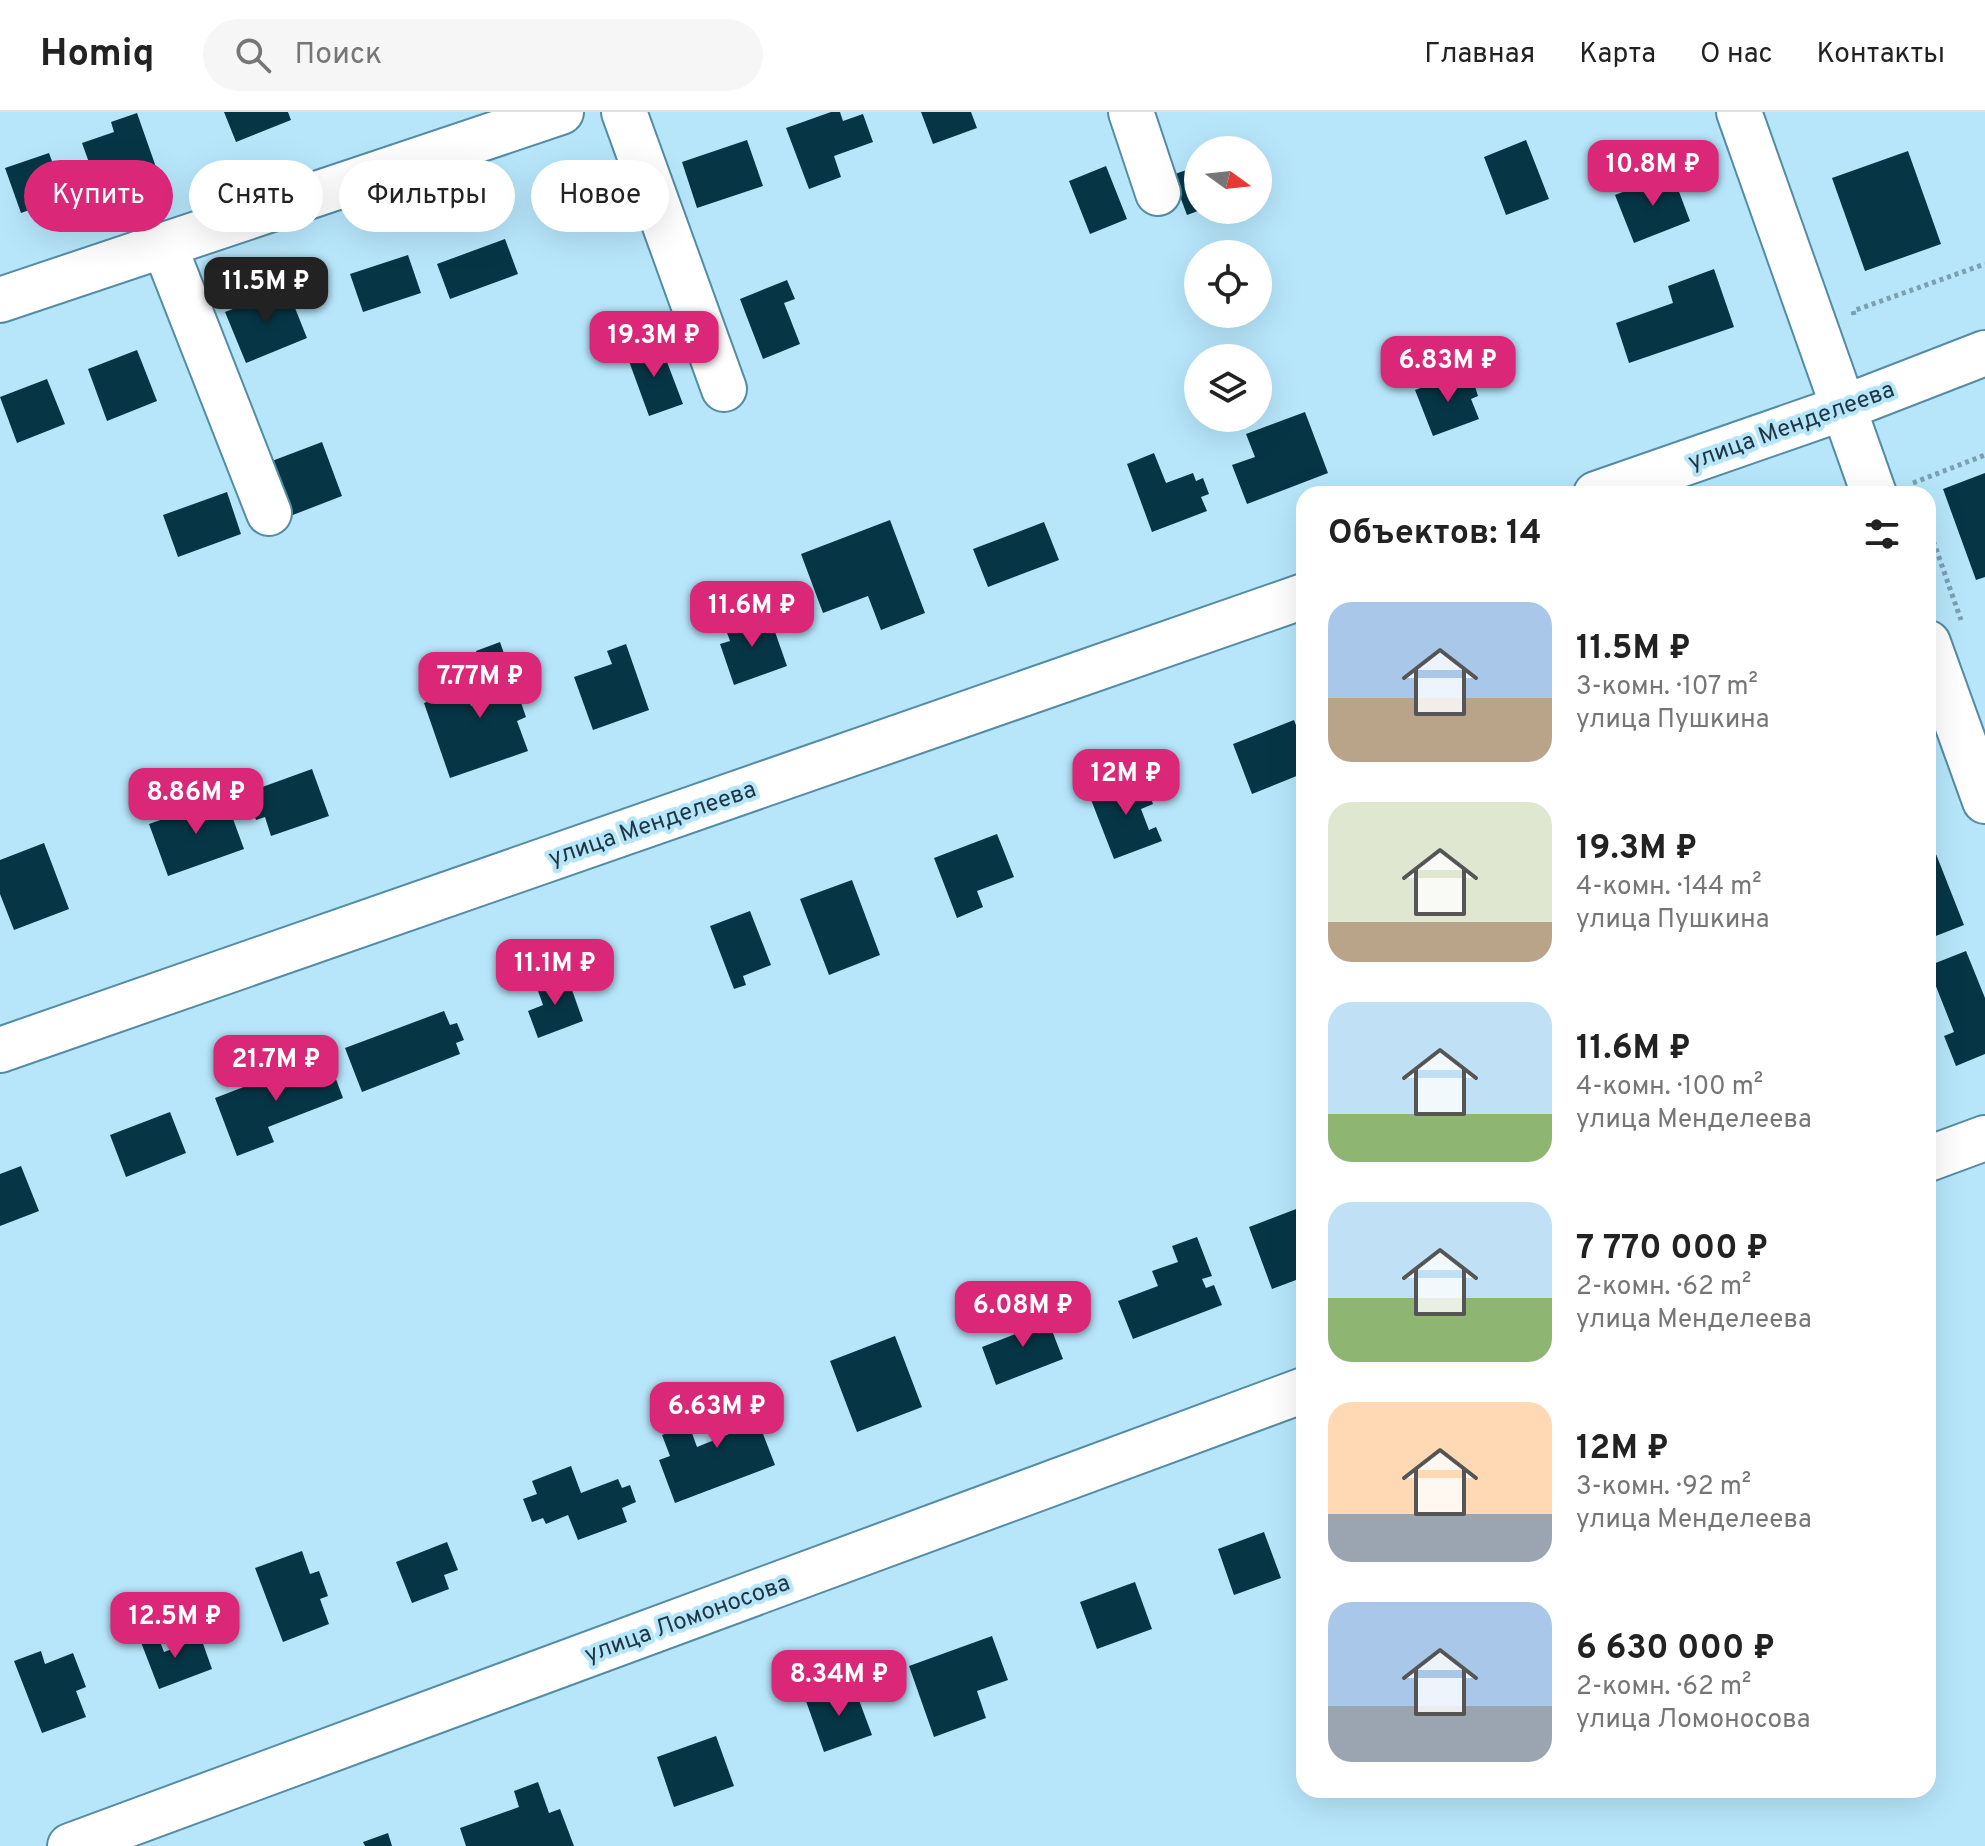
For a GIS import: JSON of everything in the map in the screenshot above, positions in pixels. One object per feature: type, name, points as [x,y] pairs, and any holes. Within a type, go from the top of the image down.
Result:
[{"type":"street","points":[[0,300],[561,112]]},
{"type":"street","points":[[624,112],[724,389]]},
{"type":"street","points":[[1131,112],[1158,193]]},
{"type":"street","points":[[1739,112],[1871,486]]},
{"type":"street","points":[[164,245],[269,513]]},
{"type":"street","name":"улица Менделеева","points":[[1619,486],[1843,408],[1985,353]]},
{"type":"street","name":"улица Менделеева","points":[[0,1050],[1296,599]]},
{"type":"street","points":[[1946,636],[1985,801]]},
{"type":"street","points":[[1936,1156],[1985,1138]]},
{"type":"street","name":"улица Ломоносова","points":[[70,1846],[1296,1393]]},
{"type":"path","points":[[1913,486],[1912,482],[1985,455]]},
{"type":"path","points":[[1936,575],[1946,636]]},
{"type":"building","points":[[224,112],[288,112],[291,120],[236,142]]},
{"type":"building","points":[[831,112],[840,112],[843,121],[863,114],[873,142],[834,156],[841,177],[809,189],[786,128]]},
{"type":"building","points":[[921,112],[971,112],[977,128],[933,144]]},
{"type":"building","points":[[137,113],[153,160],[88,160],[82,143],[114,132],[111,122]]},
{"type":"building","points":[[747,140],[763,186],[697,208],[682,162]]},
{"type":"building","points":[[1526,140],[1549,199],[1506,215],[1484,157]]},
{"type":"building","points":[[1908,151],[1941,244],[1865,271],[1832,178]]},
{"type":"building","points":[[49,153],[52,160],[28,160]]},
{"type":"building","points":[[24,162],[24,212],[21,213],[5,168]]},
{"type":"building","points":[[1106,166],[1127,219],[1090,234],[1069,181]]},
{"type":"building","points":[[1184,171],[1184,207],[1172,175]]},
{"type":"building","points":[[1672,173],[1690,221],[1634,243],[1615,195]]},
{"type":"building","points":[[505,239],[518,274],[450,299],[437,264]]},
{"type":"building","points":[[408,255],[421,293],[363,312],[350,274]]},
{"type":"building","points":[[1714,269],[1734,327],[1629,363],[1616,323],[1673,303],[1668,286]]},
{"type":"building","points":[[787,280],[795,299],[784,303],[800,344],[763,359],[740,299]]},
{"type":"building","points":[[287,288],[307,338],[246,363],[225,312]]},
{"type":"building","points":[[659,341],[683,404],[649,416],[626,353]]},
{"type":"building","points":[[137,350],[157,401],[107,421],[88,369]]},
{"type":"building","points":[[1462,373],[1466,383],[1473,380],[1478,396],[1471,399],[1479,419],[1433,436],[1415,390]]},
{"type":"building","points":[[47,379],[65,424],[17,443],[0,397]]},
{"type":"building","points":[[1305,412],[1328,473],[1247,504],[1232,465],[1255,457],[1246,434],[1272,432],[1272,424]]},
{"type":"building","points":[[322,442],[342,496],[285,518],[264,464]]},
{"type":"building","points":[[1154,453],[1166,483],[1193,473],[1196,481],[1203,478],[1209,494],[1201,497],[1207,511],[1152,532],[1127,464]]},
{"type":"building","points":[[1985,473],[1985,577],[1976,580],[1943,489]]},
{"type":"building","points":[[227,492],[241,534],[178,557],[163,515]]},
{"type":"building","points":[[890,520],[925,613],[881,630],[868,596],[823,613],[801,554]]},
{"type":"building","points":[[1044,522],[1059,560],[988,587],[973,549]]},
{"type":"building","points":[[768,612],[787,666],[734,685],[720,644],[730,641],[725,627]]},
{"type":"building","points":[[500,642],[526,717],[517,721],[528,751],[450,778],[424,703],[465,689],[471,706],[492,698],[476,651]]},
{"type":"building","points":[[626,644],[649,710],[593,730],[574,677],[612,664],[607,651]]},
{"type":"building","points":[[1294,720],[1296,776],[1252,794],[1233,744]]},
{"type":"building","points":[[312,769],[329,816],[271,836],[265,817],[256,820],[246,793]]},
{"type":"building","points":[[1143,776],[1153,804],[1141,809],[1149,830],[1156,827],[1162,841],[1114,859],[1090,797]]},
{"type":"building","points":[[225,797],[244,849],[168,876],[149,824]]},
{"type":"building","points":[[997,834],[1014,877],[977,891],[983,907],[957,918],[934,858]]},
{"type":"building","points":[[44,843],[69,909],[14,930],[0,894],[0,860]]},
{"type":"building","points":[[1936,854],[1964,925],[1936,936]]},
{"type":"building","points":[[852,880],[880,955],[829,975],[800,899]]},
{"type":"building","points":[[750,911],[771,965],[743,976],[746,985],[734,989],[710,926]]},
{"type":"building","points":[[1966,951],[1985,998],[1985,1054],[1956,1066],[1944,1036],[1954,1032],[1936,986],[1936,963]]},
{"type":"building","points":[[566,973],[583,1021],[538,1038],[528,1011],[543,1005],[536,985]]},
{"type":"building","points":[[444,1011],[450,1025],[457,1023],[464,1040],[456,1043],[460,1054],[362,1092],[345,1048]]},
{"type":"building","points":[[327,1055],[343,1098],[268,1127],[274,1142],[237,1156],[215,1098]]},
{"type":"building","points":[[170,1112],[186,1153],[126,1177],[110,1135]]},
{"type":"building","points":[[21,1166],[39,1211],[0,1226],[0,1174]]},
{"type":"building","points":[[1296,1209],[1296,1280],[1272,1289],[1249,1227]]},
{"type":"building","points":[[1197,1237],[1212,1276],[1202,1279],[1206,1288],[1214,1285],[1222,1305],[1133,1339],[1118,1301],[1158,1286],[1152,1271],[1178,1262],[1172,1246]]},
{"type":"building","points":[[1044,1310],[1063,1359],[996,1385],[982,1347],[1018,1333],[1014,1321]]},
{"type":"building","points":[[895,1336],[922,1407],[857,1432],[830,1361]]},
{"type":"building","points":[[743,1382],[775,1465],[675,1503],[659,1460],[670,1456],[662,1435],[689,1425],[697,1447],[729,1434],[713,1393]]},
{"type":"building","points":[[571,1466],[581,1493],[618,1479],[622,1488],[630,1485],[636,1502],[622,1508],[627,1522],[578,1540],[568,1515],[546,1524],[543,1518],[532,1522],[523,1499],[537,1494],[532,1481]]},
{"type":"building","points":[[1264,1532],[1281,1578],[1234,1595],[1218,1549]]},
{"type":"building","points":[[447,1542],[458,1570],[444,1575],[449,1589],[412,1603],[396,1562]]},
{"type":"building","points":[[302,1551],[310,1574],[319,1571],[328,1596],[320,1599],[329,1624],[283,1642],[255,1568]]},
{"type":"building","points":[[1135,1582],[1152,1629],[1097,1649],[1080,1602]]},
{"type":"building","points":[[156,1631],[164,1652],[201,1638],[212,1669],[159,1689],[139,1637]]},
{"type":"building","points":[[992,1636],[1008,1680],[977,1691],[986,1718],[934,1737],[909,1666]]},
{"type":"building","points":[[41,1651],[45,1664],[73,1653],[86,1687],[76,1691],[86,1717],[42,1733],[14,1661]]},
{"type":"building","points":[[853,1684],[872,1735],[824,1752],[806,1701]]},
{"type":"building","points":[[716,1736],[734,1786],[674,1807],[657,1757]]},
{"type":"building","points":[[538,1782],[549,1813],[560,1809],[574,1846],[466,1846],[460,1828],[519,1807],[514,1791]]},
{"type":"building","points":[[388,1833],[392,1846],[365,1846],[363,1842]]}]
